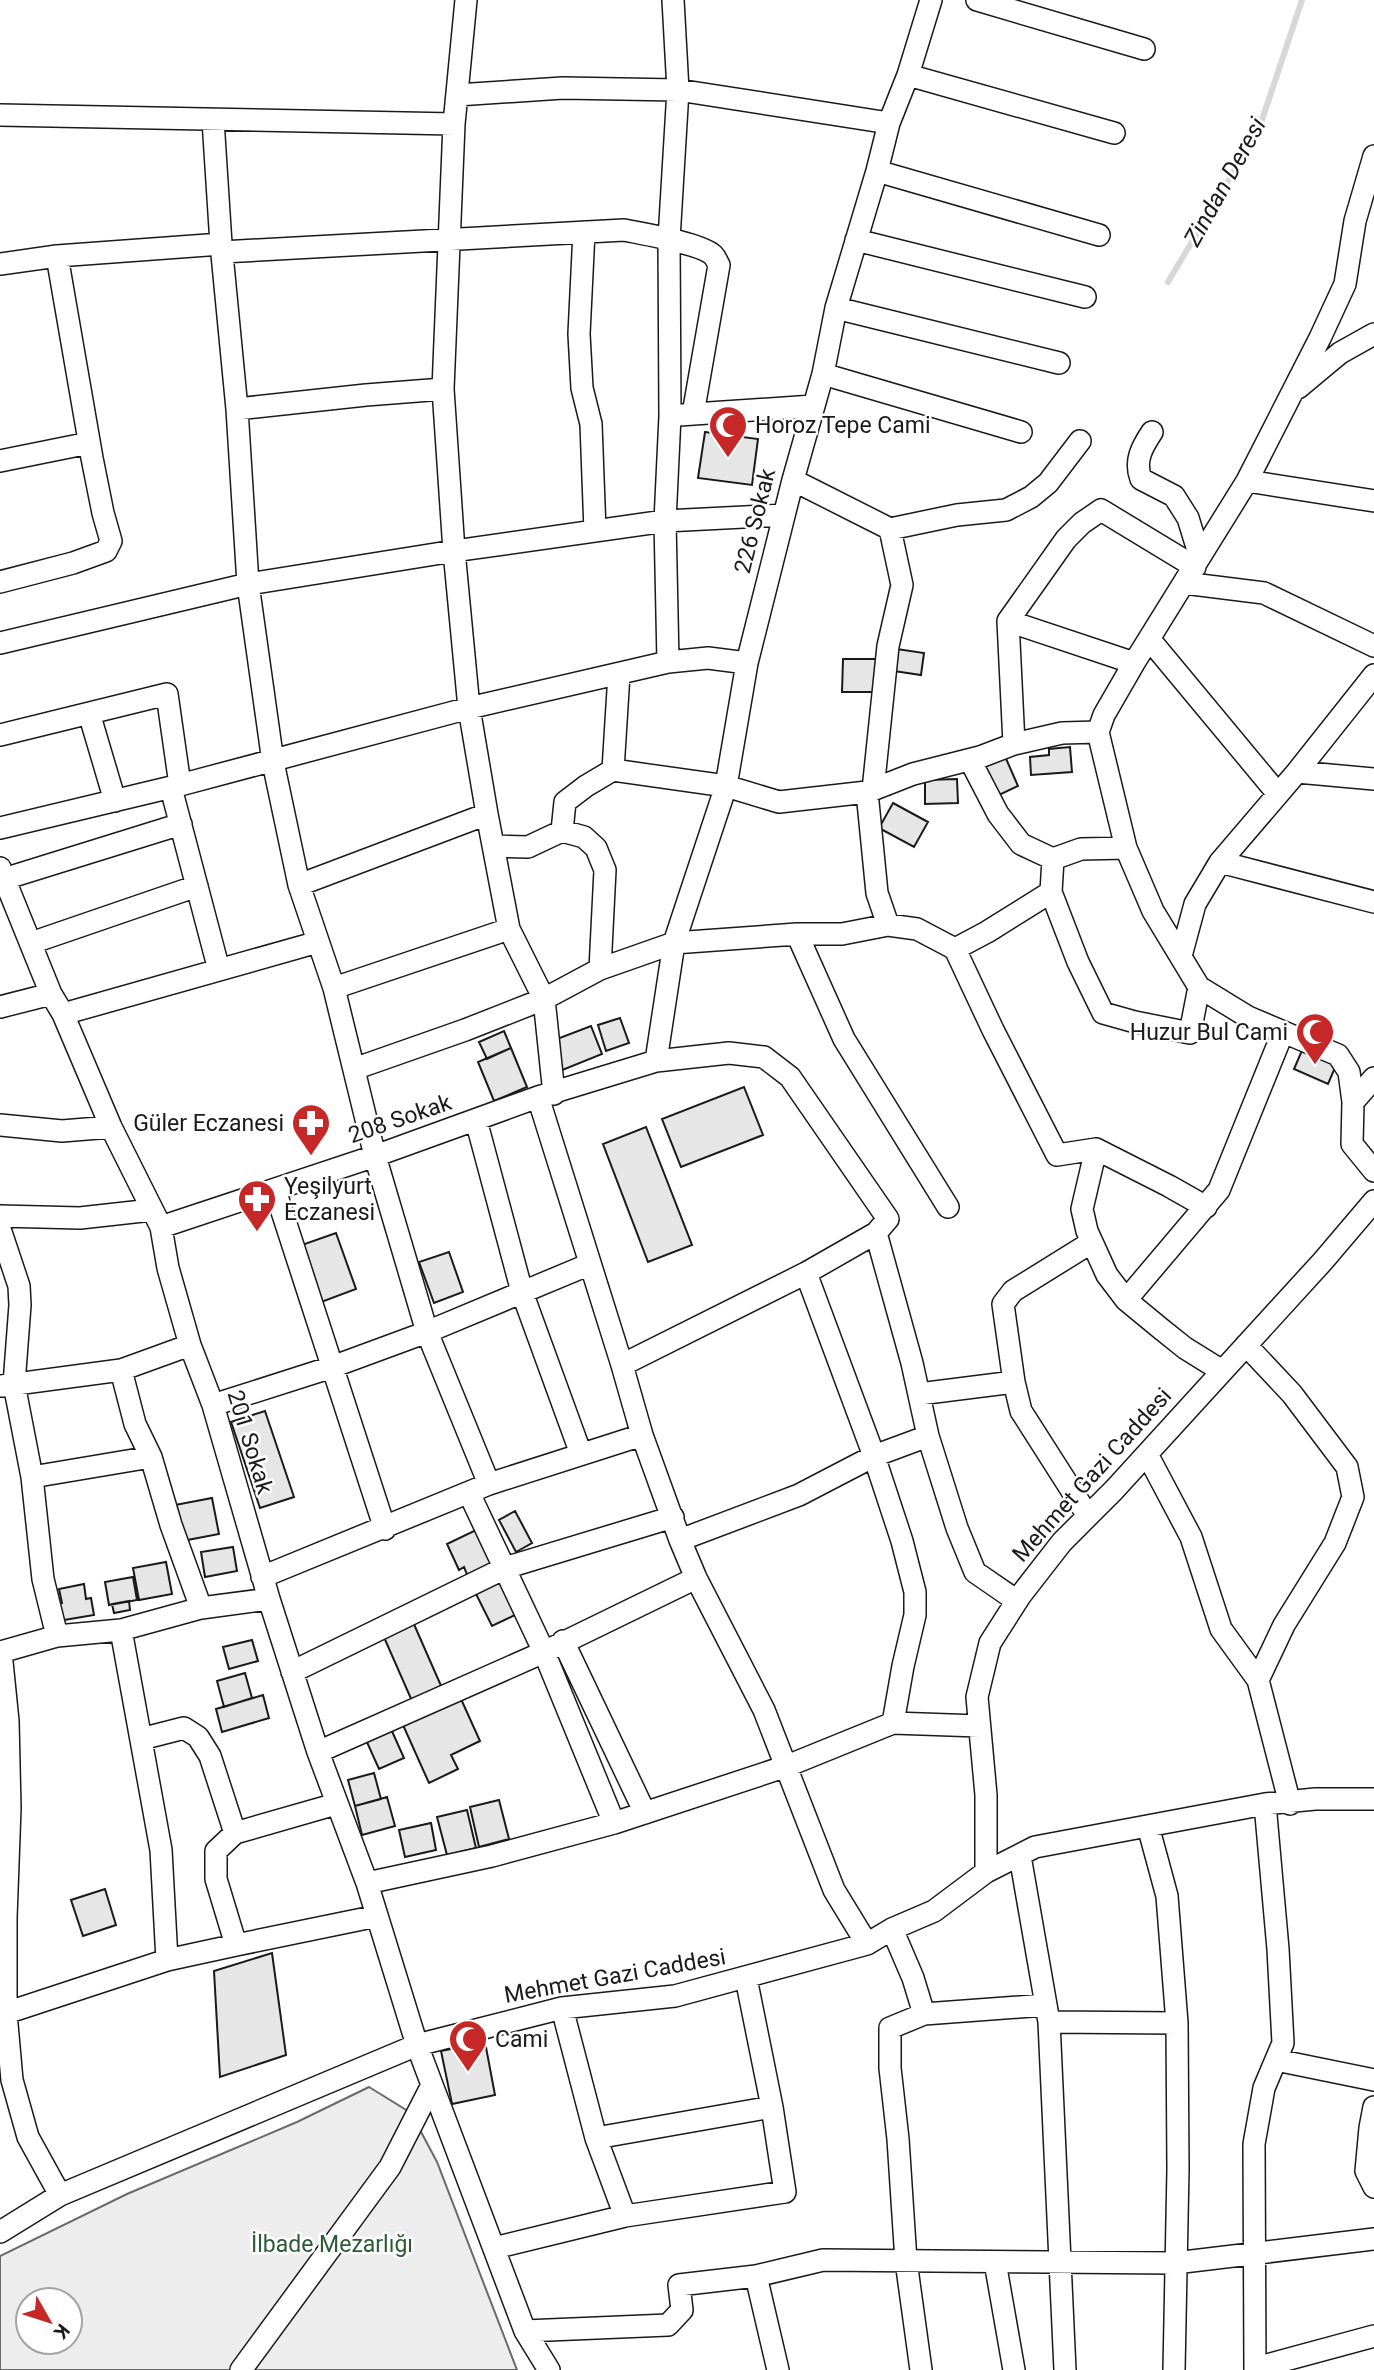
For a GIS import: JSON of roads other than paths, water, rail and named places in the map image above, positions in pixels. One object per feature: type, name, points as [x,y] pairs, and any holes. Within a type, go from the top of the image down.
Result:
[{"type":"street","points":[[466,0],[454,124],[443,389],[454,551],[469,708],[509,929],[544,999],[546,1096],[590,1265],[642,1434],[696,1578],[764,1710],[834,1890],[867,1944]]},
{"type":"street","points":[[668,662],[664,521],[670,416],[668,239],[678,90],[673,0]]},
{"type":"street","name":"226 Sokak","points":[[656,1061],[674,943],[726,786],[747,663],[823,374],[836,309],[889,123],[908,75],[931,0]]},
{"type":"street","points":[[977,0],[1144,48]]},
{"type":"street","points":[[908,75],[1114,134]]},
{"type":"street","points":[[457,95],[563,89],[678,90],[889,123]]},
{"type":"street","points":[[0,115],[454,124]]},
{"type":"street","points":[[213,120],[221,248],[237,409],[248,584],[273,762],[299,885],[334,988],[375,1156],[427,1332],[489,1484]]},
{"type":"street","points":[[1374,156],[1354,221],[1345,284],[1320,338],[1247,481],[1134,663],[1097,732],[1126,848],[1153,911],[1199,987],[1248,1017],[1338,1055],[1349,1072],[1353,1102],[1352,1144],[1374,1171]]},
{"type":"street","points":[[877,171],[1099,235]]},
{"type":"street","points":[[0,264],[57,256],[624,230],[668,239],[713,255],[719,265],[693,414]]},
{"type":"street","points":[[584,232],[579,334],[582,388],[591,424],[595,531]]},
{"type":"street","points":[[856,240],[1085,297]]},
{"type":"street","points":[[0,582],[73,563],[106,551],[111,541],[89,443],[57,256]]},
{"type":"street","points":[[836,309],[1059,363]]},
{"type":"street","points":[[1289,396],[1340,353],[1374,334]]},
{"type":"street","points":[[823,374],[1021,432]]},
{"type":"street","points":[[237,409],[443,389]]},
{"type":"street","points":[[670,416],[813,406]]},
{"type":"street","points":[[1152,432],[1140,449],[1137,469],[1141,479],[1174,496],[1188,518],[1193,569]]},
{"type":"street","points":[[793,480],[890,529],[957,515],[1006,510],[1031,497],[1048,483],[1080,441]]},
{"type":"street","points":[[0,461],[89,443]]},
{"type":"street","points":[[1247,481],[1374,501]]},
{"type":"street","points":[[1014,744],[1008,621],[1066,539],[1082,523],[1101,510],[1193,569],[1264,593],[1374,646]]},
{"type":"street","points":[[0,643],[248,584],[664,521],[784,515]]},
{"type":"street","points":[[888,925],[877,893],[870,791],[888,646],[902,585],[890,529]]},
{"type":"street","points":[[1008,621],[1134,663]]},
{"type":"street","points":[[1150,639],[1278,794]]},
{"type":"street","points":[[0,828],[273,762],[469,708],[668,662],[708,658],[747,663]]},
{"type":"street","points":[[613,770],[619,674]]},
{"type":"street","points":[[1181,956],[1195,904],[1220,862],[1297,772],[1374,674]]},
{"type":"street","points":[[0,735],[167,694],[181,824],[219,970]]},
{"type":"street","points":[[89,713],[115,801]]},
{"type":"street","points":[[562,831],[565,802],[613,770],[726,786],[779,802],[870,791],[913,774],[970,760],[1014,744],[1062,733],[1097,732]]},
{"type":"street","points":[[970,760],[998,814],[1021,844],[1053,859],[1081,849],[1126,848]]},
{"type":"street","points":[[1297,772],[1374,779]]},
{"type":"street","points":[[299,885],[487,814]]},
{"type":"street","points":[[2,873],[181,824]]},
{"type":"street","points":[[495,846],[528,847],[562,831],[584,837],[596,848],[605,870],[600,969]]},
{"type":"street","points":[[1053,859],[1051,892],[1078,962],[1103,1013],[1190,1033],[1199,987]]},
{"type":"street","points":[[1220,862],[1374,902]]},
{"type":"street","name":"201 Sokak","points":[[2,873],[51,994],[63,1014],[111,1127],[156,1218],[190,1345],[213,1405],[268,1600],[336,1804],[367,1883],[417,2045],[526,2331],[549,2370]]},
{"type":"street","points":[[30,943],[197,886]]},
{"type":"street","points":[[955,949],[1051,892]]},
{"type":"street","points":[[354,1069],[544,999],[600,969],[674,943],[797,934],[842,934],[888,925],[917,929],[955,949],[1057,1155],[1096,1149],[1169,1185],[1206,1207]]},
{"type":"street","points":[[334,988],[509,929]]},
{"type":"street","points":[[797,934],[844,1039],[948,1207]]},
{"type":"street","points":[[63,1014],[318,942]]},
{"type":"street","points":[[0,1007],[51,994]]},
{"type":"street","points":[[1126,1300],[1219,1190],[1283,1032]]},
{"type":"street","name":"208 Sokak","points":[[0,1216],[156,1218],[275,1190],[546,1096],[656,1061],[729,1053],[764,1057],[790,1077],[888,1219],[876,1233]]},
{"type":"street","points":[[1353,1102],[1374,1078]]},
{"type":"street","points":[[476,1120],[522,1292],[580,1454]]},
{"type":"street","points":[[0,1125],[62,1130],[111,1127]]},
{"type":"street","points":[[1096,1149],[1082,1209],[1092,1242],[1107,1275],[1126,1300],[1185,1348],[1222,1371]]},
{"type":"street","points":[[275,1190],[385,1529]]},
{"type":"street","name":"Mehmet Gazi Caddesi","points":[[0,2232],[60,2195],[417,2045],[562,2008],[675,1996],[867,1944],[892,1929],[934,1911],[986,1872],[986,1795],[976,1697],[990,1643],[1017,1601],[1062,1542],[1147,1454],[1323,1261],[1374,1200]]},
{"type":"street","points":[[0,1228],[19,1286],[20,1305],[7,1385],[32,1478],[43,1579],[57,1636]]},
{"type":"street","points":[[622,1365],[806,1273],[876,1233],[928,1436],[957,1528],[975,1572],[1017,1601]]},
{"type":"street","points":[[1088,1516],[1021,1411],[1003,1304],[1013,1291],[1092,1242]]},
{"type":"street","points":[[213,1405],[332,1367],[427,1332],[590,1265]]},
{"type":"street","points":[[806,1273],[874,1456],[902,1541],[915,1592],[915,1615],[893,1723]]},
{"type":"street","points":[[7,1385],[121,1370],[190,1345]]},
{"type":"street","points":[[1246,1345],[1292,1394],[1341,1458],[1347,1467],[1353,1497],[1335,1543],[1284,1625],[1258,1679]]},
{"type":"street","points":[[121,1370],[135,1424],[151,1457],[171,1525],[201,1608]]},
{"type":"street","points":[[919,1394],[1014,1382]]},
{"type":"street","points":[[262,1577],[385,1529],[489,1484],[642,1434]]},
{"type":"street","points":[[680,1540],[799,1495],[874,1456],[928,1436]]},
{"type":"street","points":[[1147,1454],[1191,1537],[1221,1629],[1258,1679],[1290,1804]]},
{"type":"street","points":[[32,1478],[151,1457]]},
{"type":"street","points":[[469,1493],[505,1568],[553,1647],[645,1813]]},
{"type":"street","points":[[292,1672],[505,1568],[673,1517]]},
{"type":"street","points":[[318,1752],[553,1647],[696,1578]]},
{"type":"street","points":[[60,2195],[28,2137],[12,2080],[6,2013],[5,1784],[8,1721],[0,1652],[57,1636],[121,1630],[201,1608],[268,1600]]},
{"type":"street","points":[[121,1630],[162,1850],[167,1960]]},
{"type":"street","points":[[553,1647],[614,1823]]},
{"type":"street","points":[[367,1883],[492,1856],[614,1823],[787,1766],[893,1723],[979,1727]]},
{"type":"street","points":[[141,1739],[184,1728],[198,1737],[209,1756],[235,1833]]},
{"type":"street","points":[[986,1872],[1035,1847],[1265,1804],[1290,1804],[1315,1799],[1374,1799]]},
{"type":"street","points":[[236,1945],[216,1879],[216,1851],[235,1833],[336,1804]]},
{"type":"street","points":[[1265,1804],[1283,2043],[1264,2088],[1255,2144],[1256,2369],[1374,2336]]},
{"type":"street","points":[[1148,1826],[1167,1896],[1177,2023],[1178,2169],[1174,2370]]},
{"type":"street","points":[[1020,1856],[1047,2013],[1066,2370]]},
{"type":"street","points":[[6,2013],[167,1960],[377,1916]]},
{"type":"street","points":[[892,1929],[924,2014]]},
{"type":"street","points":[[494,2248],[625,2216],[785,2192],[772,2107],[746,1978]]},
{"type":"street","points":[[562,2008],[596,2138],[625,2216]]},
{"type":"street","points":[[921,2370],[906,2262],[898,2138],[890,2068],[890,2028],[924,2014],[1047,2013],[1177,2023]]},
{"type":"street","points":[[1276,2060],[1374,2080]]},
{"type":"street","points":[[241,2370],[390,2167],[432,2085]]},
{"type":"street","points":[[596,2138],[772,2107]]},
{"type":"street","points":[[1372,2121],[1366,2171],[1374,2188]]},
{"type":"street","points":[[526,2331],[668,2325],[682,2310],[679,2285],[756,2276],[823,2260],[1175,2263],[1374,2239]]},
{"type":"street","points":[[995,2262],[1014,2370]]},
{"type":"street","points":[[756,2276],[778,2370]]},
{"type":"waterway","name":"Zindan Deresi","points":[[1168,282],[1259,129],[1302,0]]},
{"type":"place","name":"Horoz Tepe Cami","points":[[728,459]]},
{"type":"place","name":"Huzur Bul Cami","points":[[1315,1066]]},
{"type":"place","name":"Güler Eczanesi","points":[[311,1157]]},
{"type":"place","name":"Yeşilyurt Eczanesi","points":[[257,1233]]},
{"type":"place","name":"Cami","points":[[468,2073]]},
{"type":"park label","name":"İlbade Mezarlığı","points":[[332,2244]]}]
